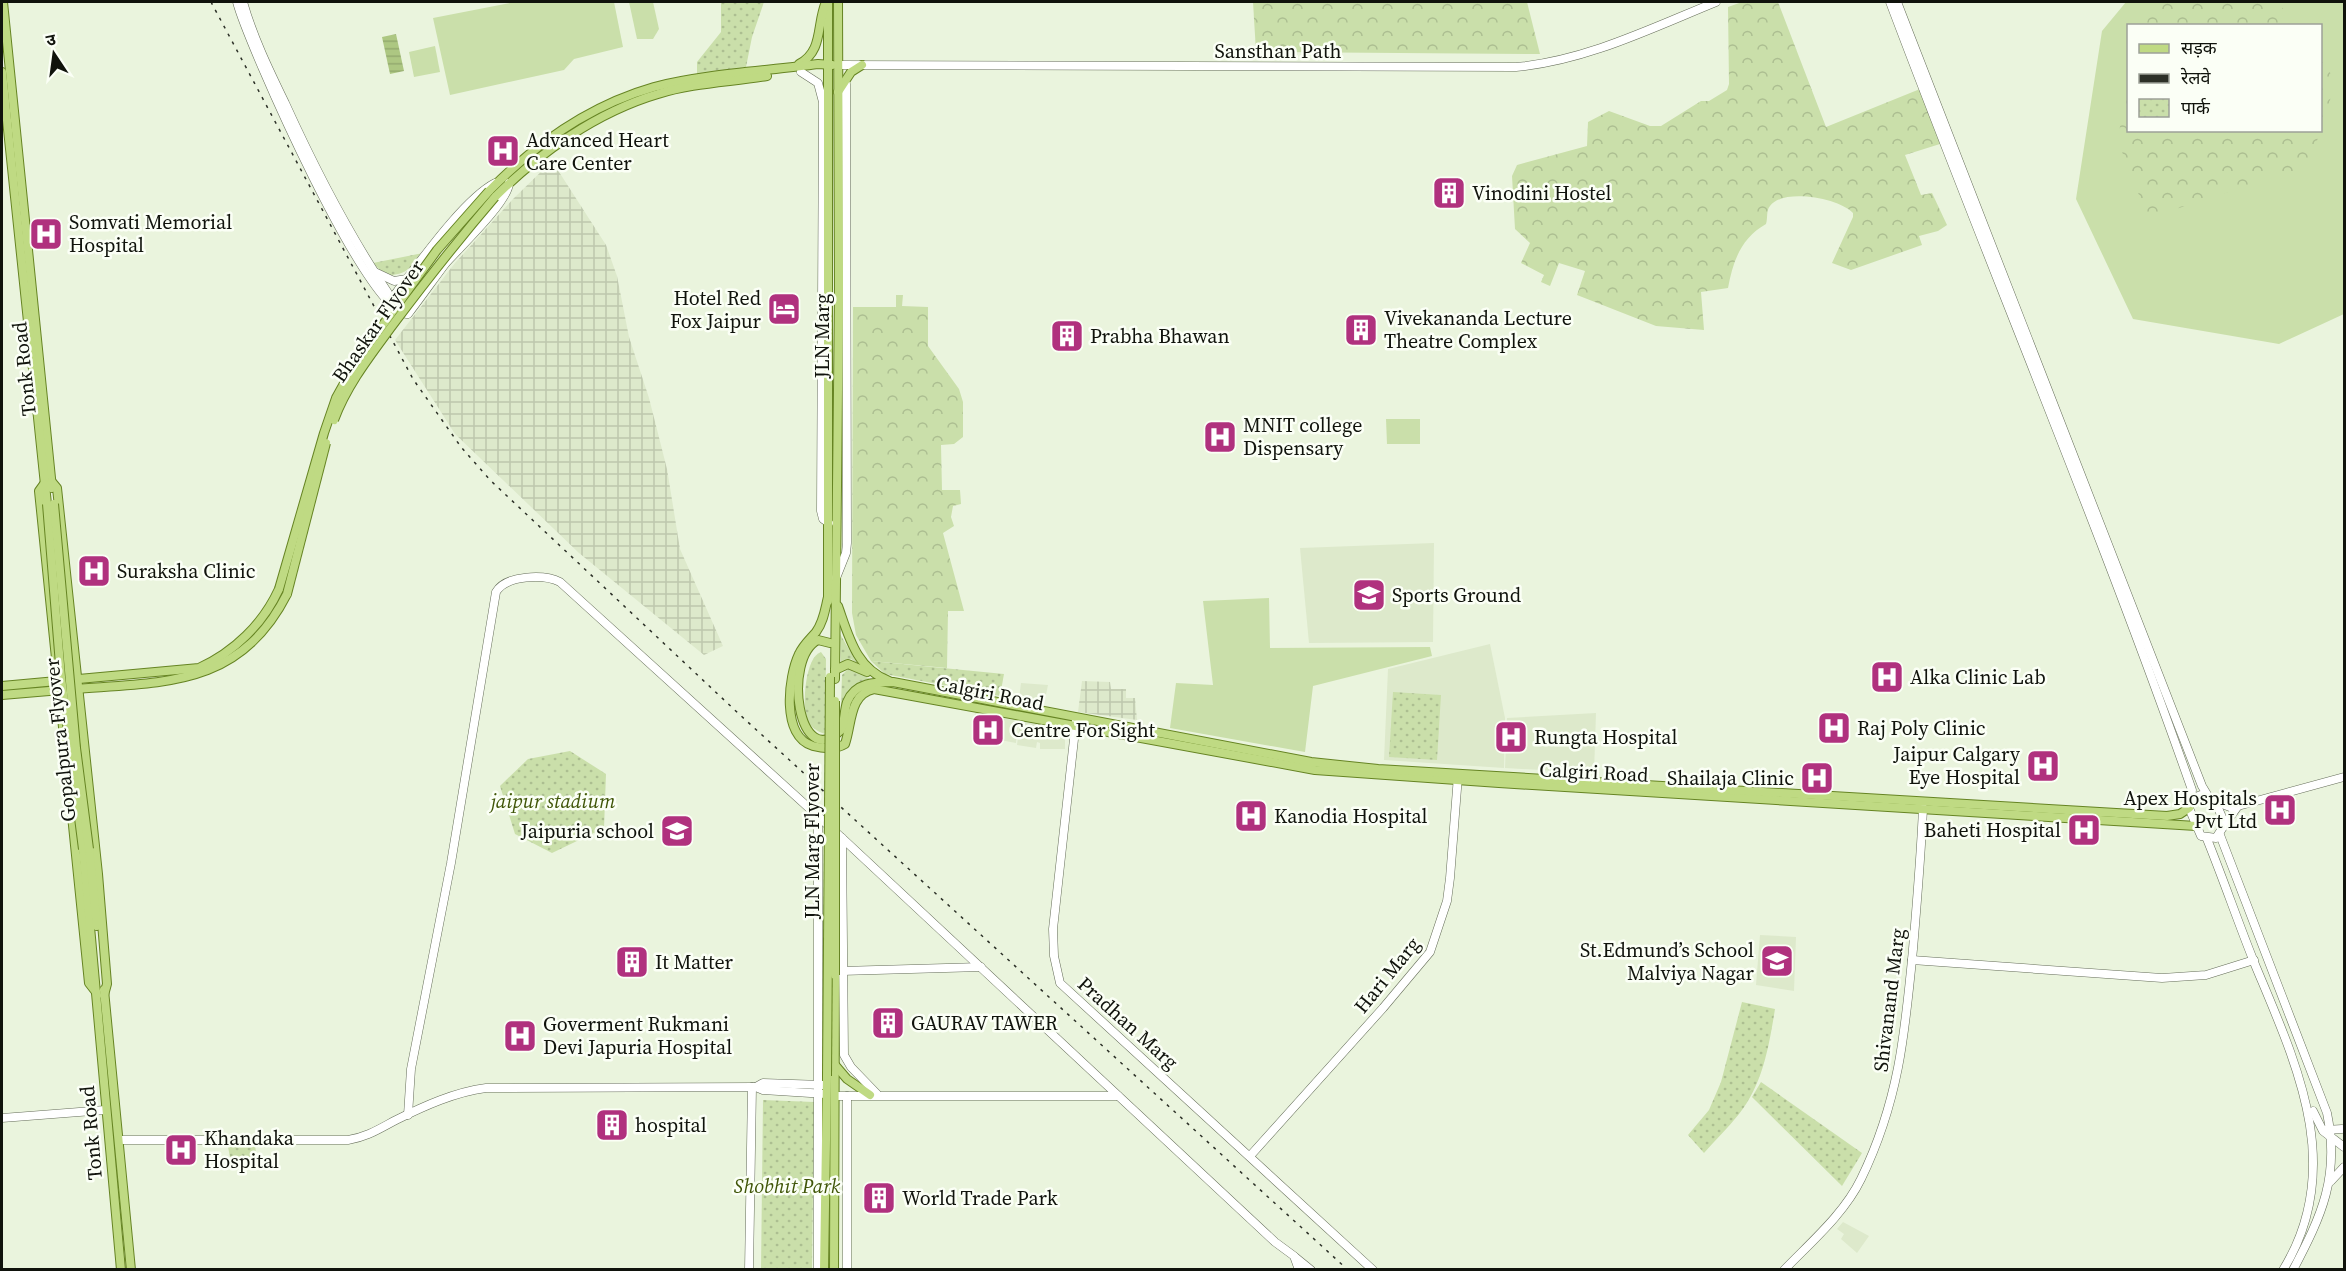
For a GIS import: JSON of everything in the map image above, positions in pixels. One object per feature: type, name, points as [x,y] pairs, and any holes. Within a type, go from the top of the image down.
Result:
[{"type":"main road","name":"Tonk Road","points":[[3,2],[48,483]]},
{"type":"main road","points":[[797,69],[808,60],[819,39],[821,13],[827,2]]},
{"type":"main road","name":"JLN Marg","points":[[827,2],[825,274],[828,523],[833,675]]},
{"type":"main road","name":"JLN Marg","points":[[832,598],[835,579],[842,153],[838,92],[838,2]]},
{"type":"main road","points":[[838,92],[846,84],[851,72],[862,65]]},
{"type":"main road","points":[[827,67],[838,67]]},
{"type":"main road","name":"Bhaskar Flyover","points":[[57,685],[200,668],[226,654],[249,634],[279,600],[283,591],[324,433],[336,398],[356,362],[437,250],[505,182],[530,152],[589,114],[620,98],[797,69],[827,67]]},
{"type":"main road","name":"Tonk Road","points":[[2,72],[48,483]]},
{"type":"main road","points":[[822,180],[827,205]]},
{"type":"main road","name":"Gopalpura Flyover","points":[[48,483],[102,978],[100,994]]},
{"type":"main road","points":[[48,483],[57,488],[84,743],[105,951],[107,984],[100,994],[89,983],[57,685],[39,491],[48,483]]},
{"type":"main road","name":"Gopalpura Flyover","points":[[51,504],[62,676],[83,849],[93,959],[100,994]]},
{"type":"main road","points":[[49,600],[68,598]]},
{"type":"main road","points":[[832,598],[854,653],[862,663],[893,682],[883,688],[864,691],[851,713],[845,744],[839,748],[806,744],[798,736],[792,723],[794,669],[805,643],[823,621],[832,598]]},
{"type":"main road","name":"JLN Marg Flyover","points":[[826,1088],[834,1061],[832,598]]},
{"type":"main road","points":[[831,643],[815,641],[801,663],[800,716],[809,732],[825,738],[838,733],[844,723],[847,702],[853,693],[867,683],[883,688]]},
{"type":"main road","points":[[833,675],[848,664],[854,665],[883,688]]},
{"type":"main road","name":"JLN Marg Flyover","points":[[826,1088],[833,675]]},
{"type":"main road","name":"Calgiri Road","points":[[893,682],[1040,715]]},
{"type":"main road","points":[[2,686],[57,685]]},
{"type":"main road","points":[[2,695],[57,685]]},
{"type":"main road","name":"Calgiri Road","points":[[883,688],[1040,715],[1315,770],[2167,816],[2180,814],[2190,804]]},
{"type":"main road","points":[[64,745],[84,743]]},
{"type":"main road","name":"Calgiri Road","points":[[1458,777],[2196,826]]},
{"type":"main road","name":"Tonk Road","points":[[100,994],[105,1110],[121,1269]]},
{"type":"main road","name":"Tonk Road","points":[[100,994],[119,1140],[131,1269]]},
{"type":"main road","points":[[834,1061],[848,1079],[874,1095]]},
{"type":"main road","points":[[824,1269],[826,1088]]},
{"type":"main road","points":[[826,1088],[834,1269]]},
{"type":"street","points":[[237,2],[261,70],[299,150],[360,262],[389,302],[399,313],[408,314],[449,260],[509,189],[505,182],[483,189],[442,234],[389,302]]},
{"type":"street","points":[[243,2],[256,40],[292,122],[373,271],[388,293],[389,302]]},
{"type":"street","name":"Sansthan Path","points":[[838,67],[851,65],[1476,68],[1527,66],[1548,64],[1590,51],[1716,2]]},
{"type":"street","points":[[1890,2],[1977,232],[2075,468],[2202,786],[2208,796],[2230,807],[2344,777]]},
{"type":"street","points":[[1898,2],[2075,468],[2164,711],[2192,790],[2190,804],[2196,826],[2201,836],[2207,839],[2309,1103],[2328,1131],[2344,1147]]},
{"type":"street","points":[[797,69],[818,83],[820,89],[825,274]]},
{"type":"street","points":[[842,153],[846,84]]},
{"type":"street","points":[[373,271],[394,281],[407,279]]},
{"type":"street","points":[[408,1115],[411,1069],[453,851],[493,610],[501,585],[539,577],[560,582],[818,815],[1275,1242],[1311,1269]]},
{"type":"street","name":"Pradhan Marg","points":[[1076,722],[1053,929],[1054,956],[1060,983],[1372,1269]]},
{"type":"street","name":"Hari Marg","points":[[1250,1156],[1416,972],[1430,952],[1446,902],[1450,878],[1458,777]]},
{"type":"street","points":[[2190,804],[2201,795],[2208,796]]},
{"type":"street","points":[[2215,801],[2225,824]]},
{"type":"street","points":[[2238,806],[2220,835],[2327,1113],[2330,1183],[2318,1219],[2293,1269]]},
{"type":"street","name":"Shivanand Marg","points":[[1784,1269],[1824,1230],[1860,1180],[1893,1094],[1902,1058],[1923,808]]},
{"type":"street","points":[[818,815],[819,972],[826,1088],[818,1269]]},
{"type":"street","points":[[2207,839],[2220,835]]},
{"type":"street","points":[[842,838],[844,1055],[874,1095]]},
{"type":"street","points":[[1912,960],[2162,978],[2206,975],[2253,960]]},
{"type":"street","points":[[819,972],[981,967]]},
{"type":"street","points":[[119,1140],[348,1140],[372,1134],[408,1115],[466,1091],[486,1088],[754,1087],[763,1083],[826,1088],[847,1096],[1119,1096]]},
{"type":"street","points":[[748,1269],[754,1087]]},
{"type":"street","points":[[847,1096],[847,1269]]},
{"type":"street","points":[[2283,1269],[2294,1252],[2310,1208],[2314,1141],[2309,1103]]},
{"type":"street","points":[[2,1118],[105,1110]]},
{"type":"street","points":[[2327,1113],[2343,1129]]},
{"type":"street","points":[[2314,1141],[2328,1131],[2343,1129]]},
{"type":"street","points":[[2330,1183],[2344,1167]]},
{"type":"street","points":[[1294,1256],[1299,1269]]},
{"type":"shaded area","points":[[396,34],[404,71],[390,74],[382,37]]},
{"type":"shaded area","points":[[552,161],[606,245],[617,276],[629,337],[649,398],[667,469],[680,549],[723,646],[704,655],[579,553],[455,434],[395,340],[455,263],[513,199]]},
{"type":"shaded area","name":"Sports Ground","points":[[1434,543],[1433,642],[1309,643],[1300,548]]},
{"type":"shaded area","points":[[1490,644],[1505,718],[1504,768],[1384,760],[1388,669]]},
{"type":"shaded area","points":[[1082,681],[1110,682],[1111,689],[1126,689],[1126,698],[1135,698],[1137,720],[1078,712]]},
{"type":"shaded area","points":[[1021,683],[1048,685],[1044,704],[1019,699]]},
{"type":"shaded area","points":[[975,713],[997,717],[994,737],[972,733]]},
{"type":"shaded area","points":[[1596,713],[1594,773],[1505,768],[1507,718]]},
{"type":"shaded area","points":[[998,717],[1018,721],[1016,743],[995,739]]},
{"type":"shaded area","points":[[1020,721],[1065,729],[1065,749],[1040,749],[1040,743],[1037,742],[1036,748],[1017,745]]},
{"type":"shaded area","name":"St.Edmund’s School Malviya Nagar","points":[[1760,935],[1796,937],[1794,991],[1756,985]]},
{"type":"shaded area","points":[[1843,1222],[1869,1236],[1857,1253],[1841,1239],[1844,1234],[1837,1229]]},
{"type":"green space","points":[[515,2],[614,2],[623,47],[574,59],[564,70],[450,95],[433,18]]},
{"type":"green space","points":[[629,2],[653,2],[659,29],[653,39],[637,39]]},
{"type":"green space","points":[[721,2],[764,2],[752,37],[746,67],[697,76],[697,62],[721,32]]},
{"type":"green space","points":[[1253,2],[1527,2],[1540,54],[1256,52]]},
{"type":"green space","points":[[1742,2],[1778,2],[1826,127],[1920,89],[1940,144],[1905,155],[1921,195],[1932,193],[1947,225],[1938,231],[1919,236],[1922,245],[1851,270],[1832,263],[1853,213],[1824,199],[1786,197],[1769,208],[1766,224],[1744,243],[1739,251],[1728,288],[1701,292],[1704,330],[1656,326],[1577,295],[1585,271],[1559,263],[1550,286],[1541,282],[1544,275],[1521,263],[1530,243],[1515,229],[1512,176],[1517,165],[1587,146],[1588,122],[1609,111],[1650,126],[1661,126],[1701,101],[1709,101],[1727,90],[1729,84],[1728,7]]},
{"type":"green space","points":[[2126,2],[2344,2],[2344,314],[2279,344],[2133,319],[2076,199],[2102,31]]},
{"type":"green space","points":[[2153,2],[2278,2],[2294,24],[2146,24]]},
{"type":"green space","points":[[435,46],[440,72],[414,77],[409,52]]},
{"type":"green space","points":[[2322,61],[2336,81],[2322,125]]},
{"type":"green space","points":[[2127,98],[2127,132],[2320,132],[2309,166],[2148,218],[2117,139]]},
{"type":"green space","points":[[423,253],[411,267],[398,274],[385,275],[373,263]]},
{"type":"green space","points":[[896,295],[903,295],[902,306],[928,307],[928,346],[959,389],[963,402],[963,437],[954,444],[941,445],[942,490],[960,490],[961,504],[953,506],[951,517],[954,526],[943,533],[964,611],[948,611],[947,668],[871,661],[856,635],[852,613],[853,307],[896,307]]},
{"type":"green space","points":[[1386,419],[1420,419],[1420,444],[1387,444]]},
{"type":"green space","points":[[1269,598],[1270,648],[1430,647],[1432,656],[1313,686],[1305,752],[1170,728],[1176,683],[1213,685],[1203,601]]},
{"type":"green space","points":[[840,634],[854,658],[868,671],[851,659],[841,663]]},
{"type":"green space","points":[[821,652],[826,659],[825,734],[814,729],[808,722],[805,703],[808,672],[811,663]]},
{"type":"green space","points":[[871,661],[1004,674],[1000,696],[885,674]]},
{"type":"green space","points":[[850,667],[870,679],[853,687],[840,732],[842,675]]},
{"type":"green space","points":[[1393,692],[1441,695],[1437,760],[1389,757]]},
{"type":"green space","name":"jaipur stadium","points":[[570,751],[606,774],[604,828],[552,853],[515,834],[500,786],[528,759]]},
{"type":"green space","points":[[1742,1002],[1775,1009],[1764,1064],[1747,1102],[1704,1153],[1688,1135],[1709,1110],[1721,1082]]},
{"type":"green space","points":[[1761,1082],[1862,1153],[1842,1186],[1752,1097]]},
{"type":"green space","name":"Shobhit Park","points":[[763,1100],[814,1102],[812,1269],[761,1269]]},
{"type":"green space","points":[[255,1145],[257,1161],[231,1162],[228,1147]]},
{"type":"railway","points":[[211,2],[413,379],[461,447],[490,480],[739,714],[1348,1270]]},
{"type":"place","name":"Advanced Heart Care Center","points":[[503,151]]},
{"type":"place","name":"Vinodini Hostel","points":[[1449,193]]},
{"type":"place","name":"Somvati Memorial Hospital","points":[[46,234]]},
{"type":"place","name":"Hotel Red Fox Jaipur","points":[[784,309]]},
{"type":"place","name":"Vivekananda Lecture Theatre Complex","points":[[1361,330]]},
{"type":"place","name":"Prabha Bhawan","points":[[1067,336]]},
{"type":"place","name":"MNIT college Dispensary","points":[[1220,437]]},
{"type":"place","name":"Suraksha Clinic","points":[[94,571]]},
{"type":"place","name":"Sports Ground","points":[[1369,595]]},
{"type":"place","name":"Alka Clinic Lab","points":[[1887,677]]},
{"type":"place","name":"Raj Poly Clinic","points":[[1834,728]]},
{"type":"place","name":"Centre For Sight","points":[[988,730]]},
{"type":"place","name":"Rungta Hospital","points":[[1511,737]]},
{"type":"place","name":"Jaipur Calgary Eye Hospital","points":[[2043,766]]},
{"type":"place","name":"Shailaja Clinic","points":[[1817,778]]},
{"type":"place","name":"Apex Hospitals Pvt Ltd","points":[[2280,810]]},
{"type":"place","name":"Kanodia Hospital","points":[[1251,816]]},
{"type":"place","name":"Baheti Hospital","points":[[2084,830]]},
{"type":"place","name":"Jaipuria school","points":[[677,831]]},
{"type":"place","name":"St.Edmund’s School Malviya Nagar","points":[[1777,961]]},
{"type":"place","name":"It Matter","points":[[632,962]]},
{"type":"place","name":"GAURAV TAWER","points":[[888,1023]]},
{"type":"place","name":"Goverment Rukmani Devi Japuria Hospital","points":[[520,1036]]},
{"type":"place","name":"hospital","points":[[612,1125]]},
{"type":"place","name":"Khandaka Hospital","points":[[181,1150]]},
{"type":"place","name":"World Trade Park","points":[[879,1198]]}]
